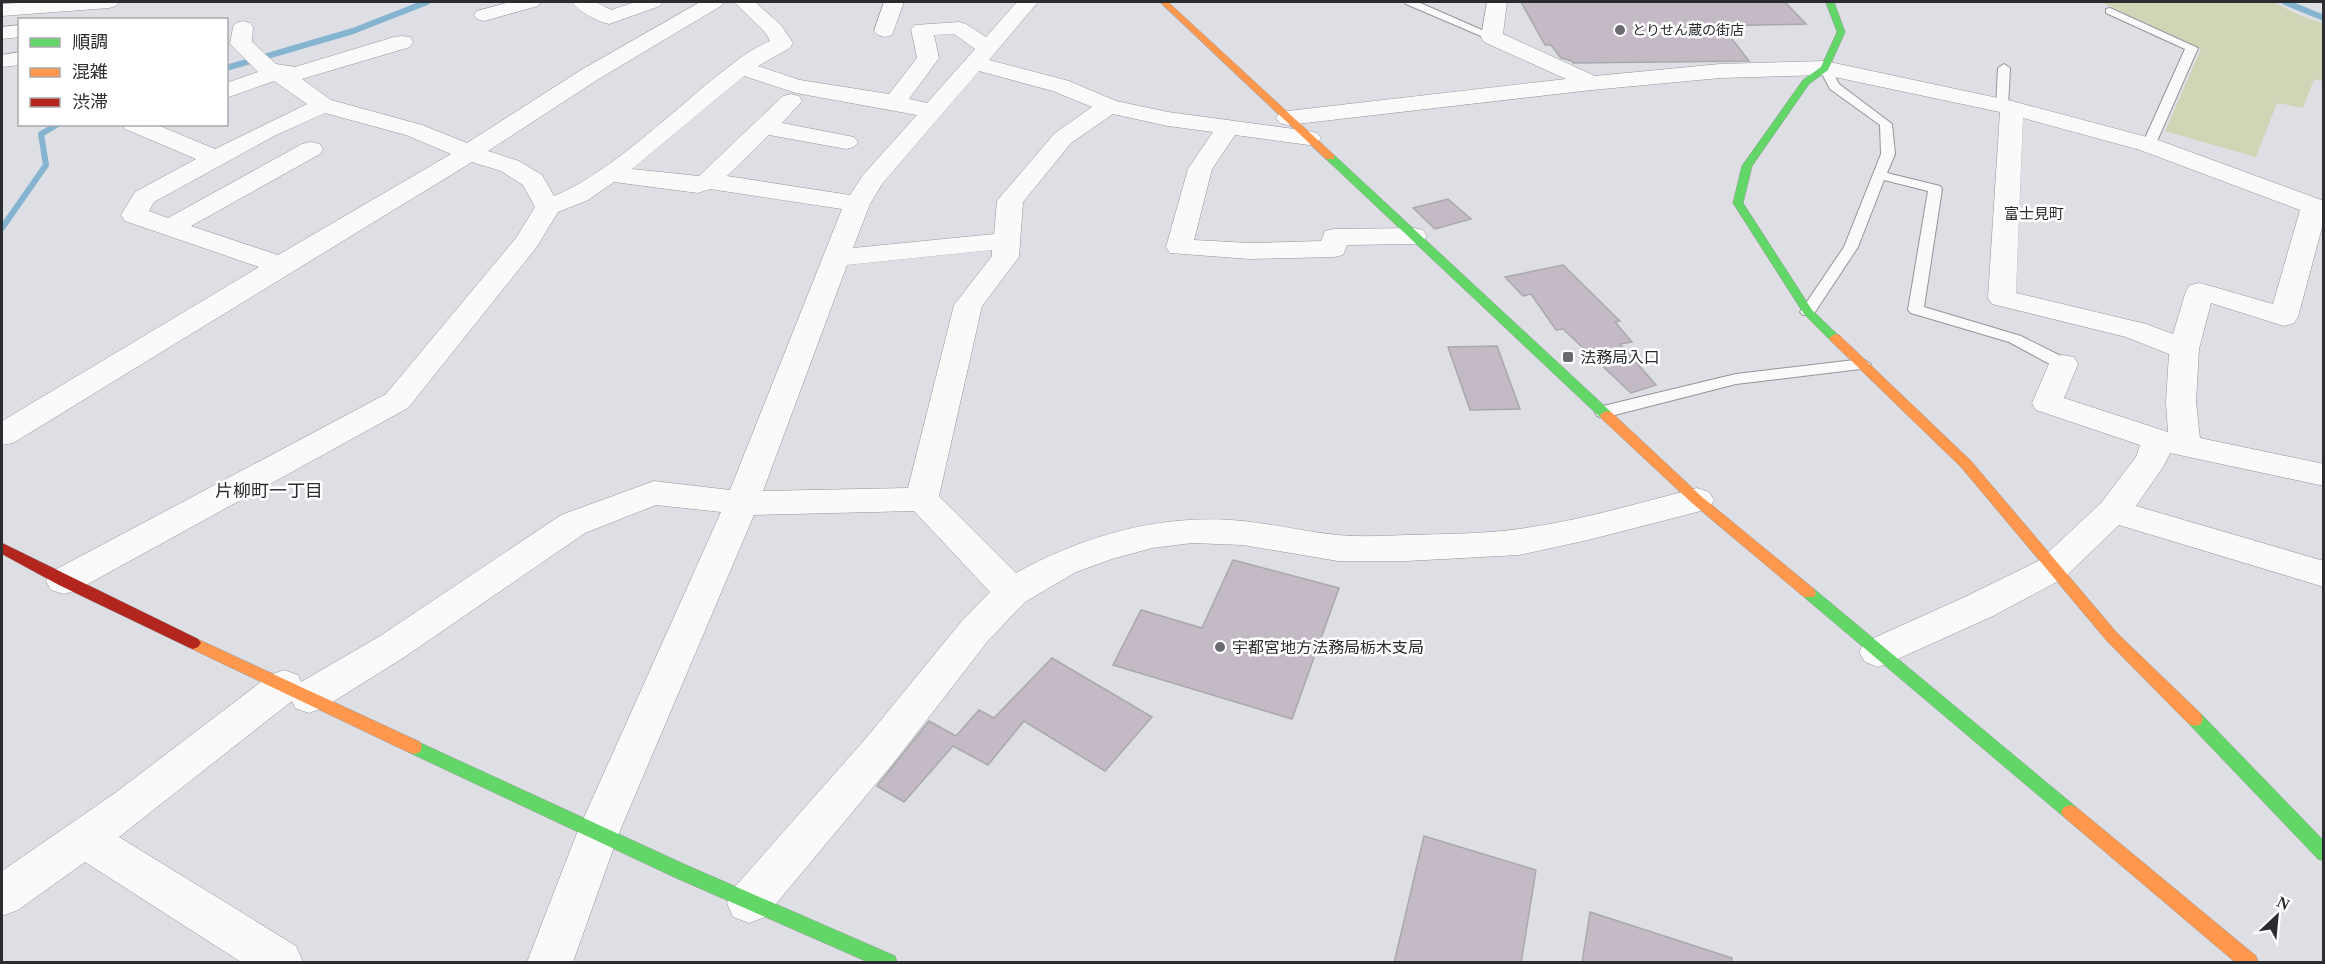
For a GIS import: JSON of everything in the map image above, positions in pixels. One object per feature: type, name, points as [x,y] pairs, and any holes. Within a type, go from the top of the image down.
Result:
[{"type":"street","points":[[2,10],[109,2]]},
{"type":"street","points":[[484,15],[531,2]]},
{"type":"street","points":[[582,2],[609,18],[653,2]]},
{"type":"street","points":[[2,435],[470,153],[590,75],[714,2]]},
{"type":"street","points":[[64,581],[397,401],[527,242],[548,207],[579,195],[609,174],[741,68],[769,48],[782,43],[774,29],[744,2]]},
{"type":"street","points":[[885,31],[894,2]]},
{"type":"street","points":[[550,963],[598,833],[742,503],[857,204],[872,180],[930,111],[1028,2]]},
{"type":"street","points":[[1164,2],[1697,500],[2249,963]]},
{"type":"street","points":[[1497,2],[1492,37],[1592,83]]},
{"type":"street","points":[[1830,2],[1841,32],[1825,68],[1806,82],[1747,166],[1738,204],[1808,312],[1966,464],[2016,521],[2052,569],[2112,637],[2235,759],[2324,853]]},
{"type":"street","points":[[239,22],[241,44],[268,69],[323,105],[414,130],[470,153],[510,166],[533,180],[548,207]]},
{"type":"street","points":[[895,102],[928,58],[922,29],[959,28],[981,56],[1109,106],[1168,119],[1309,138]]},
{"type":"street","points":[[2,33],[18,31]]},
{"type":"street","points":[[228,90],[276,73],[296,74],[402,42]]},
{"type":"street","points":[[2,61],[18,58]]},
{"type":"street","points":[[741,68],[796,86],[895,102],[930,111]]},
{"type":"street","points":[[1288,118],[1592,83],[1720,71],[1825,68],[2007,107],[2149,145],[2319,208],[2284,316],[2200,291],[2184,349],[2181,402],[2171,442],[2152,459],[2113,511],[2052,569],[1980,606],[1878,652]]},
{"type":"street","points":[[609,174],[698,185],[708,180],[791,101]]},
{"type":"street","points":[[281,265],[134,214],[144,197],[266,131],[323,105]]},
{"type":"street","points":[[921,499],[968,305],[1005,257],[1010,201],[1025,180],[1063,138],[1109,106]]},
{"type":"street","points":[[2007,107],[2002,298],[2136,330],[2184,349]]},
{"type":"street","points":[[138,126],[216,158]]},
{"type":"street","points":[[764,127],[846,142]]},
{"type":"street","points":[[1228,127],[1200,169],[1179,247],[1250,251],[1334,249],[1334,237],[1414,236]]},
{"type":"street","points":[[170,227],[311,149]]},
{"type":"street","points":[[708,180],[857,204]]},
{"type":"street","points":[[836,258],[1006,242]]},
{"type":"street","points":[[2063,364],[2047,404],[2171,442],[2324,475]]},
{"type":"street","points":[[2,896],[297,692],[393,646],[573,524],[654,493],[742,503],[921,499],[1012,592]]},
{"type":"street","points":[[749,903],[881,749],[974,632],[1012,592],[1064,563],[1104,548],[1152,536],[1192,531],[1243,533],[1338,548],[1406,548],[1520,542],[1588,528],[1697,500]]},
{"type":"street","points":[[2113,511],[2324,574]]},
{"type":"street","points":[[2,548],[64,581],[598,833],[749,903],[888,963]]},
{"type":"street","points":[[84,838],[280,963]]},
{"type":"lane","points":[[1410,2],[1492,37]]},
{"type":"lane","points":[[2110,11],[2192,48],[2149,145]]},
{"type":"lane","points":[[1808,312],[1851,247],[1888,154],[1886,124],[1834,86],[1825,68]]},
{"type":"lane","points":[[2004,68],[2007,107]]},
{"type":"lane","points":[[1880,175],[1935,189],[1916,310],[2015,339],[2063,364]]},
{"type":"lane","points":[[1603,412],[1736,379],[1863,364]]},
{"type":"green space","points":[[2101,2],[2273,2],[2301,16],[2323,23],[2323,81],[2314,79],[2303,108],[2277,103],[2256,157],[2165,131],[2201,49]]},
{"type":"building","name":"とりせん蔵の街店","points":[[1521,2],[1785,2],[1806,24],[1722,26],[1749,61],[1573,63],[1561,58],[1551,45],[1545,45]]},
{"type":"building","points":[[1448,199],[1471,219],[1435,229],[1413,208]]},
{"type":"building","points":[[1563,265],[1620,321],[1615,322],[1632,342],[1620,344],[1656,385],[1631,393],[1563,329],[1556,330],[1531,294],[1523,296],[1505,277]]},
{"type":"building","points":[[1497,346],[1520,409],[1470,410],[1448,347]]},
{"type":"building","name":"宇都宮地方法務局栃木支局","points":[[1233,560],[1339,588],[1292,719],[1113,665],[1141,610],[1202,628]]},
{"type":"building","points":[[1052,658],[1152,717],[1105,771],[1024,721],[988,765],[953,746],[904,802],[877,786],[929,721],[956,736],[979,710],[994,718]]},
{"type":"building","points":[[1424,836],[1536,870],[1521,963],[1394,963]]},
{"type":"building","points":[[1590,912],[1732,958],[1731,963],[1582,963]]},
{"type":"waterway","points":[[228,67],[353,31],[427,2]]},
{"type":"waterway","points":[[2285,2],[2324,18]]},
{"type":"waterway","points":[[2,228],[46,165],[41,134],[55,126]]},
{"type":"traffic: fast","points":[[1830,2],[1841,32],[1825,68],[1806,82],[1747,166],[1738,203],[1808,312],[1835,338]]},
{"type":"traffic: fast","points":[[1330,157],[1606,415]]},
{"type":"traffic: fast","points":[[1809,593],[2070,812]]},
{"type":"traffic: fast","points":[[2195,719],[2324,853]]},
{"type":"traffic: fast","points":[[414,747],[680,871],[888,962]]},
{"type":"traffic: slow","points":[[1164,2],[1330,157]]},
{"type":"traffic: slow","points":[[1835,338],[1966,464],[2112,637],[2195,719]]},
{"type":"traffic: slow","points":[[1606,415],[1697,500],[1809,593]]},
{"type":"traffic: slow","points":[[193,643],[414,747]]},
{"type":"traffic: slow","points":[[2070,812],[2249,962]]},
{"type":"traffic: jam","points":[[2,548],[64,581],[193,643]]},
{"type":"place","name":"とりせん蔵の街店","points":[[1620,30]]},
{"type":"place","name":"法務局入口","points":[[1568,357]]},
{"type":"place","name":"宇都宮地方法務局栃木支局","points":[[1220,647]]},
{"type":"district","name":"富士見町","points":[[2034,214]]},
{"type":"district","name":"片柳町一丁目","points":[[269,491]]}]
